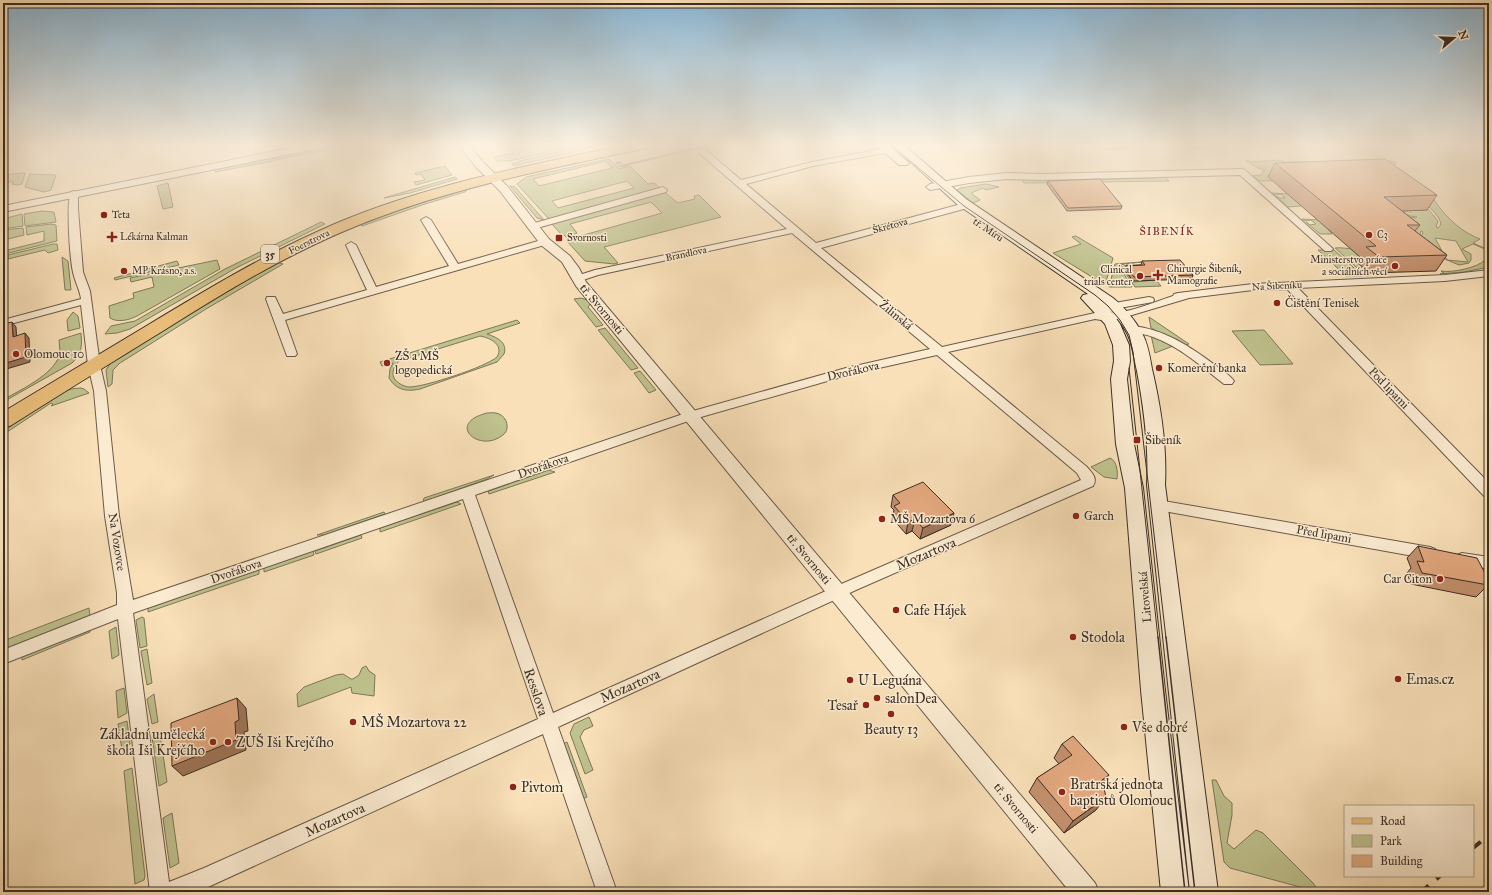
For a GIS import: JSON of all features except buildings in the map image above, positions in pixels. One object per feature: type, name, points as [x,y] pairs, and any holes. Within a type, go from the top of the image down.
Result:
[{"type":"main road","name":"Foerstrova","points":[[3,421],[94,361],[230,276],[306,237],[351,217],[394,201],[444,186]]},
{"type":"main road","name":"tř. Míru","points":[[936,186],[962,207],[1112,316]]},
{"type":"main road","name":"Litovelská","points":[[1112,316],[1140,349],[1150,396],[1156,449],[1156,485],[1158,505],[1204,892]]},
{"type":"main road","name":"Litovelská","points":[[1112,316],[1121,345],[1122,361],[1119,378],[1125,444],[1134,483],[1153,690],[1175,892]]},
{"type":"main road","name":"Foerstrova","points":[[3,411],[94,361]]},
{"type":"street","points":[[3,210],[115,186]]},
{"type":"street","points":[[279,318],[545,242],[534,226],[499,186]]},
{"type":"street","name":"Žilinská","points":[[747,186],[813,247],[1082,470],[1089,480]]},
{"type":"street","points":[[1257,186],[1328,249]]},
{"type":"street","points":[[534,226],[663,190]]},
{"type":"street","name":"Na Vozovce","points":[[74,194],[73,210],[78,272],[85,291],[94,361],[101,395],[112,516],[125,593],[125,609],[160,892]]},
{"type":"street","name":"Škrétova","points":[[813,247],[962,207]]},
{"type":"street","points":[[426,220],[455,267]]},
{"type":"street","name":"Brandlova","points":[[577,278],[794,230]]},
{"type":"street","name":"tř. Svornosti","points":[[545,242],[547,249],[554,259],[577,278],[1086,892]]},
{"type":"street","points":[[351,245],[373,291]]},
{"type":"street","name":"Na Šibeníku","points":[[1112,316],[1185,296],[1223,290],[1289,285],[1488,275]]},
{"type":"street","name":"Pod lipami","points":[[1289,285],[1489,492]]},
{"type":"street","points":[[271,299],[291,354]]},
{"type":"street","points":[[3,323],[86,301]]},
{"type":"street","points":[[1112,316],[1157,334],[1182,348],[1228,381]]},
{"type":"street","name":"Dvořákova","points":[[3,657],[125,609],[690,416],[821,379],[939,351],[1112,316]]},
{"type":"street","name":"Mozartova","points":[[169,892],[208,877],[838,593],[1082,487],[1087,484],[1089,480]]},
{"type":"street","name":"Resslova","points":[[467,492],[607,892]]},
{"type":"street","name":"Před lipami","points":[[1158,505],[1489,563]]},
{"type":"green space","points":[[25,186],[52,186],[51,190],[44,192],[25,187]]},
{"type":"green space","points":[[157,186],[169,186],[173,207],[163,209]]},
{"type":"green space","points":[[425,186],[434,186],[410,193],[384,198]]},
{"type":"green space","points":[[510,186],[515,187],[544,220],[537,218]]},
{"type":"green space","points":[[519,186],[609,186],[552,201],[558,208],[634,188],[632,186],[657,186],[661,189],[551,219],[548,218]]},
{"type":"green space","points":[[975,186],[999,187],[986,190],[983,188],[971,193],[980,200],[973,203],[957,190],[960,188]]},
{"type":"green space","points":[[1364,186],[1412,186],[1419,192],[1425,193],[1426,191],[1452,221],[1460,228],[1480,239],[1473,243],[1489,251],[1473,244],[1462,249],[1471,254],[1471,260],[1469,263],[1459,265],[1447,260],[1438,256],[1419,257],[1422,260],[1400,262],[1394,257],[1376,257],[1381,263],[1357,262],[1369,276],[1366,276],[1335,248],[1354,249],[1354,247],[1409,244],[1420,241],[1423,232],[1421,231],[1416,240],[1408,244],[1387,244],[1383,241],[1409,240],[1393,227],[1328,229],[1332,234],[1320,234],[1306,222],[1310,225],[1316,224],[1311,220],[1305,221],[1302,219],[1320,220],[1321,218],[1400,215],[1416,218],[1417,217],[1398,214],[1397,211],[1427,210],[1415,201],[1428,209],[1438,221],[1436,227],[1438,228],[1441,224],[1438,217],[1422,202],[1404,195],[1364,188],[1366,188]],"holes":[[[1435,238],[1456,241],[1468,262],[1447,260]]]},
{"type":"green space","points":[[465,188],[467,190],[465,192],[362,226],[359,223]]},
{"type":"green space","points":[[1366,189],[1407,196],[1410,198],[1297,202],[1301,206],[1288,207],[1276,196],[1285,198],[1281,194],[1275,195],[1272,193],[1290,194],[1290,192]]},
{"type":"green space","points":[[664,192],[678,203],[695,199],[694,196],[699,195],[721,217],[604,247],[618,263],[614,264],[585,261],[566,240],[662,213],[651,202],[570,224],[577,233],[567,238],[562,235],[551,223]]},
{"type":"green space","points":[[42,211],[54,212],[56,222],[25,226],[24,214]]},
{"type":"green space","points":[[22,214],[23,226],[3,229],[3,219]]},
{"type":"green space","points":[[321,222],[325,224],[236,268],[130,329],[117,333],[105,334],[111,326],[135,321],[225,269]]},
{"type":"green space","points":[[51,224],[56,225],[57,241],[5,254],[4,251],[44,241],[44,231],[27,235],[26,227]]},
{"type":"green space","points":[[23,228],[24,235],[4,240],[3,230]]},
{"type":"green space","points":[[1076,236],[1113,258],[1105,285],[1053,253],[1081,244],[1072,237]]},
{"type":"green space","points":[[57,244],[58,250],[48,253],[45,250],[8,259],[8,255]]},
{"type":"green space","points":[[1318,250],[1334,250],[1363,276],[1346,276]]},
{"type":"green space","points":[[62,257],[68,261],[71,290],[65,290]]},
{"type":"green space","points":[[217,260],[220,269],[137,316],[124,320],[113,320],[110,318],[109,306],[134,298],[133,293],[154,287],[152,277],[131,282],[130,278]]},
{"type":"green space","points":[[1485,260],[1489,260],[1489,267],[1464,272],[1440,274],[1444,273],[1441,271],[1470,268]]},
{"type":"green space","points":[[177,261],[179,265],[115,280],[114,278]]},
{"type":"green space","points":[[277,262],[283,264],[206,309],[120,363],[113,370],[112,384],[108,387],[106,370],[111,362],[221,293]]},
{"type":"green space","points":[[1142,262],[1119,266],[1132,287],[1109,287],[1115,264]]},
{"type":"green space","points":[[1127,265],[1141,265],[1145,270],[1125,270],[1133,282],[1156,280],[1161,286],[1135,287],[1121,267]]},
{"type":"green space","points":[[581,298],[587,300],[590,304],[588,307],[603,325],[596,327],[574,299]]},
{"type":"green space","points":[[73,312],[78,316],[80,328],[68,331],[67,320]]},
{"type":"green space","points":[[1149,317],[1189,344],[1185,345],[1151,328]]},
{"type":"green space","points":[[517,320],[520,323],[487,334],[497,338],[503,343],[505,350],[504,354],[497,362],[420,389],[406,390],[398,388],[389,378],[390,369],[393,363],[382,366],[380,362]],"holes":[[[480,336],[492,340],[498,346],[499,353],[497,357],[481,366],[428,384],[410,387],[399,383],[394,378],[393,371],[399,361]]]},
{"type":"green space","points":[[605,328],[638,368],[631,370],[598,330]]},
{"type":"green space","points":[[1264,330],[1293,364],[1260,365],[1232,331]]},
{"type":"green space","points":[[81,333],[81,350],[72,363],[3,402],[3,400],[27,387],[43,376],[56,363],[60,350],[59,340]]},
{"type":"green space","points":[[1151,335],[1173,346],[1155,353]]},
{"type":"green space","points":[[640,371],[656,390],[649,393],[634,373]]},
{"type":"green space","points":[[81,388],[89,393],[51,406],[53,404],[51,403],[7,432],[4,431],[51,398],[71,389]]},
{"type":"green space","points":[[487,413],[496,413],[502,416],[507,423],[506,432],[495,440],[486,441],[477,439],[471,436],[467,430],[468,424],[474,418]]},
{"type":"green space","points":[[1110,458],[1116,464],[1117,479],[1104,477],[1091,467]]},
{"type":"green space","points":[[548,470],[555,472],[489,494],[488,491]]},
{"type":"green space","points":[[494,475],[487,479],[423,502],[424,498]]},
{"type":"green space","points":[[457,502],[461,504],[380,532],[380,528]]},
{"type":"green space","points":[[384,512],[385,514],[324,535],[317,535]]},
{"type":"green space","points":[[361,535],[362,538],[316,554],[315,551]]},
{"type":"green space","points":[[313,551],[314,555],[264,572],[264,568]]},
{"type":"green space","points":[[259,570],[259,574],[148,612],[148,608]]},
{"type":"green space","points":[[89,608],[90,616],[3,650],[3,641]]},
{"type":"green space","points":[[142,617],[144,618],[147,646],[140,648],[136,620]]},
{"type":"green space","points":[[116,627],[119,655],[112,659],[109,631]]},
{"type":"green space","points":[[90,629],[90,632],[22,660],[22,656]]},
{"type":"green space","points":[[147,649],[152,683],[147,685],[141,651]]},
{"type":"green space","points":[[366,666],[369,671],[375,675],[374,696],[352,693],[351,687],[298,707],[297,694],[304,687],[336,675],[343,674],[353,679],[359,675],[362,668]]},
{"type":"green space","points":[[124,688],[127,713],[118,718],[116,691]]},
{"type":"green space","points":[[154,694],[158,722],[152,724],[147,699]]},
{"type":"green space","points":[[589,717],[593,726],[584,730],[580,737],[593,770],[585,774],[570,733],[574,724]]},
{"type":"green space","points":[[127,721],[130,744],[122,750],[118,724]]},
{"type":"green space","points":[[160,734],[167,782],[159,786],[152,737]]},
{"type":"green space","points":[[567,742],[587,797],[583,799],[563,744]]},
{"type":"green space","points":[[132,768],[145,876],[144,880],[135,884],[124,771]]},
{"type":"green space","points":[[1212,780],[1216,780],[1224,796],[1232,803],[1232,815],[1227,843],[1234,849],[1256,830],[1263,833],[1314,884],[1316,888],[1311,890],[1230,868],[1224,862]]},
{"type":"green space","points":[[172,813],[179,863],[170,868],[163,818]]},
{"type":"tram line","points":[[940,186],[964,206],[1095,295],[1108,306],[1120,320],[1129,335],[1133,352],[1166,638]]},
{"type":"tram line","points":[[1129,368],[1158,638]]},
{"type":"tram line","points":[[1158,637],[1185,892]]},
{"type":"tram line","points":[[1166,637],[1195,892]]},
{"type":"railway","points":[[1474,847],[1489,835]]},
{"type":"railway","points":[[1421,892],[1439,877]]},
{"type":"place","name":"Teta","points":[[104,215]]},
{"type":"place","name":"C3","points":[[1369,235]]},
{"type":"place","name":"Lékárna Kalman","points":[[112,237]]},
{"type":"place","name":"Svornosti","points":[[559,238]]},
{"type":"place","name":"Ministerstvo práce a sociálních věcí","points":[[1395,266]]},
{"type":"place","name":"MP Krásno, a.s.","points":[[124,271]]},
{"type":"place","name":"Chirurgie Šibeník, Mamografie","points":[[1158,275]]},
{"type":"place","name":"Clinical trials center","points":[[1140,276]]},
{"type":"place","name":"Čištění Tenisek","points":[[1277,303]]},
{"type":"place","name":"Olomouc 10","points":[[16,354]]},
{"type":"place","name":"ZŠ a MŠ logopedická","points":[[387,363]]},
{"type":"place","name":"Komerční banka","points":[[1159,368]]},
{"type":"place","name":"Šibeník","points":[[1137,440]]},
{"type":"place","name":"Garch","points":[[1076,516]]},
{"type":"place","name":"MŠ Mozartova 6","points":[[882,519]]},
{"type":"place","name":"Car Citon","points":[[1440,579]]},
{"type":"place","name":"Cafe Hájek","points":[[896,610]]},
{"type":"place","name":"Stodola","points":[[1073,637]]},
{"type":"place","name":"Emas.cz","points":[[1398,679]]},
{"type":"place","name":"U Leguána","points":[[850,680]]},
{"type":"place","name":"salonDea","points":[[877,698]]},
{"type":"place","name":"Tesař","points":[[866,705]]},
{"type":"place","name":"Beauty 13","points":[[891,714]]},
{"type":"place","name":"MŠ Mozartova 22","points":[[353,722]]},
{"type":"place","name":"Vše dobré","points":[[1124,727]]},
{"type":"place","name":"Základní umělecká škola Iši Krejčího","points":[[213,742]]},
{"type":"place","name":"ZUŠ Iši Krejčího","points":[[228,742]]},
{"type":"place","name":"Pivtom","points":[[513,787]]},
{"type":"place","name":"Bratrská jednota baptistů Olomouc","points":[[1062,792]]},
{"type":"district","name":"ŠIBENÍK","points":[[1167,231]]}]
